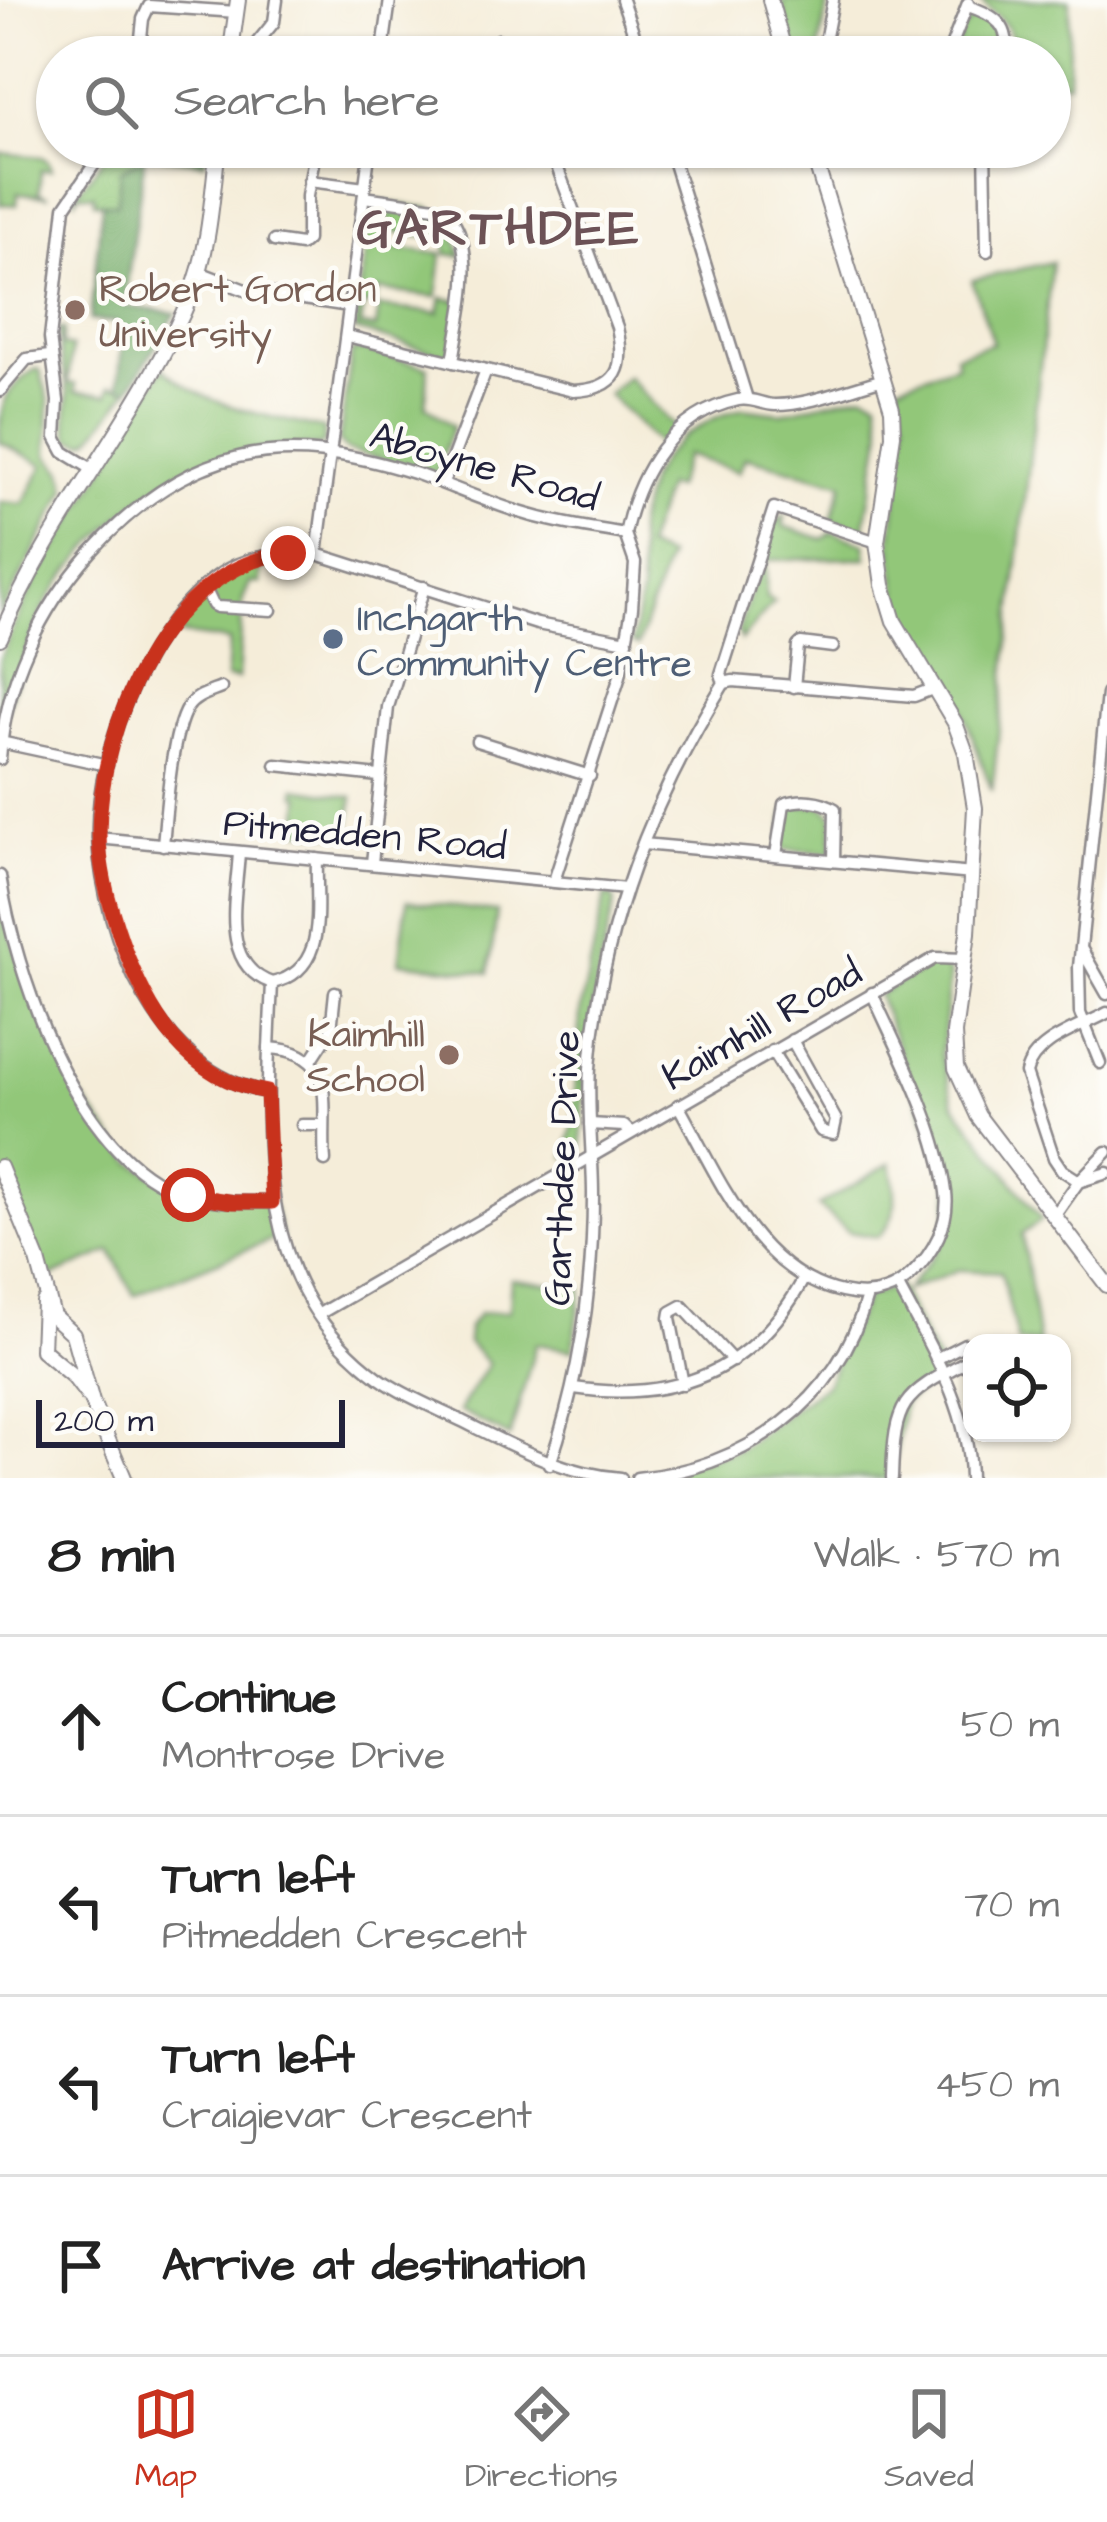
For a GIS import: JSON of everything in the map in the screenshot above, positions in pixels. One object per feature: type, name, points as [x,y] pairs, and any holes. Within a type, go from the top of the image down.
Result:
[{"type":"street","points":[[263,36],[274,22],[277,0]]},
{"type":"street","points":[[385,36],[390,0]]},
{"type":"street","points":[[622,0],[635,36]]},
{"type":"street","points":[[770,0],[780,36]]},
{"type":"street","points":[[826,36],[833,0]]},
{"type":"street","points":[[955,36],[968,3],[998,20],[1006,36]]},
{"type":"street","points":[[142,36],[149,6],[237,6],[233,36]]},
{"type":"street","points":[[92,168],[65,207],[50,356],[57,386],[59,445],[92,469]]},
{"type":"street","points":[[0,638],[31,571],[171,334],[199,272],[215,168]]},
{"type":"street","points":[[274,241],[301,245],[307,240],[312,168]]},
{"type":"street","points":[[317,554],[367,168]]},
{"type":"street","points":[[346,336],[573,391],[594,390],[615,376],[623,354],[617,327],[558,168]]},
{"type":"street","points":[[676,168],[747,399]]},
{"type":"street","points":[[816,168],[894,422],[877,542],[883,585],[894,621],[956,723],[975,808],[973,874],[954,1033],[956,1068],[978,1116],[1107,1285]]},
{"type":"street","points":[[986,168],[987,251]]},
{"type":"street","points":[[309,181],[442,208],[451,217],[466,261],[453,362]]},
{"type":"street","points":[[199,272],[245,290],[350,306]]},
{"type":"street","points":[[0,391],[27,359],[50,356]]},
{"type":"street","points":[[443,484],[486,370]]},
{"type":"street","points":[[554,881],[590,776],[627,640],[635,563],[625,534],[637,488],[660,449],[711,409],[747,399],[779,405],[884,379]]},
{"type":"street","name":"Aboyne Road","points":[[0,759],[19,672],[34,634],[81,563],[126,514],[173,482],[231,458],[290,450],[329,452],[376,462],[524,514],[625,534]]},
{"type":"street","name":"Garthdee Drive","points":[[550,1464],[574,1388],[588,1296],[589,1071],[596,1015],[626,890],[665,787],[724,683],[721,674],[775,508],[877,542]]},
{"type":"street","points":[[267,1092],[230,1082],[203,1067],[154,1015],[113,913],[98,838],[107,765],[151,651],[182,607],[204,586],[249,560],[317,554],[537,624],[627,640]]},
{"type":"street","points":[[204,586],[218,607],[271,610]]},
{"type":"street","points":[[372,863],[379,776],[395,677],[424,587]]},
{"type":"street","points":[[794,687],[798,646],[833,646]]},
{"type":"street","points":[[724,683],[914,696],[935,688]]},
{"type":"street","points":[[163,845],[187,708],[201,695],[221,688]]},
{"type":"street","points":[[1100,1063],[1084,1026],[1078,967],[1107,694]]},
{"type":"street","points":[[477,741],[590,776]]},
{"type":"street","points":[[1,742],[107,765]]},
{"type":"street","points":[[276,765],[379,776]]},
{"type":"street","points":[[776,855],[784,804],[794,800],[825,803],[836,809],[838,819],[834,861]]},
{"type":"street","name":"Pitmedden Road","points":[[98,838],[626,890]]},
{"type":"street","points":[[643,844],[973,874]]},
{"type":"street","points":[[239,852],[236,952],[246,969],[272,983]]},
{"type":"street","points":[[1092,853],[1107,854]]},
{"type":"street","points":[[272,983],[300,971],[311,955],[316,860]]},
{"type":"street","points":[[0,876],[12,942],[35,1010],[73,1085],[112,1139],[143,1171],[170,1188],[206,1198],[272,1202]]},
{"type":"street","points":[[1082,950],[1107,994]]},
{"type":"street","name":"Kaimhill Road","points":[[319,1314],[934,958],[965,959]]},
{"type":"street","points":[[272,983],[267,1092],[272,1202],[293,1266],[319,1314],[378,1377],[550,1464],[621,1478]]},
{"type":"street","points":[[312,1059],[324,1045],[335,992]]},
{"type":"street","points":[[678,1106],[741,1216],[804,1278],[866,1296],[898,1286],[934,1246],[943,1226],[946,1190],[913,1084],[872,993]]},
{"type":"street","points":[[314,1012],[333,1014]]},
{"type":"street","points":[[1107,1013],[1041,1048],[1029,1058],[1026,1073],[1062,1170],[1079,1181],[1107,1173]]},
{"type":"street","points":[[772,1052],[821,1131],[833,1134],[836,1120],[792,1040]]},
{"type":"street","points":[[269,1048],[312,1059],[323,1088],[325,1161]]},
{"type":"street","points":[[590,1124],[624,1126],[631,1132]]},
{"type":"street","points":[[302,1125],[322,1125]]},
{"type":"street","points":[[1055,1215],[1107,1153]]},
{"type":"street","points":[[0,1166],[38,1260],[53,1316],[73,1334],[92,1402],[124,1475]]},
{"type":"street","points":[[574,1388],[627,1392],[683,1384],[733,1361],[774,1327],[804,1278]]},
{"type":"street","points":[[898,1286],[964,1425],[970,1478]]},
{"type":"street","points":[[45,1291],[40,1345],[92,1402]]},
{"type":"street","points":[[637,1478],[689,1469],[738,1450],[802,1408],[826,1384],[846,1353],[866,1296]]},
{"type":"street","points":[[683,1384],[670,1318],[670,1312],[682,1306],[733,1361]]},
{"type":"street","points":[[44,1331],[61,1324]]},
{"type":"street","points":[[49,1357],[65,1357],[75,1344]]},
{"type":"street","points":[[892,1478],[896,1429],[904,1403],[920,1386],[972,1358],[965,1344],[936,1359]]},
{"type":"green space","points":[[781,0],[829,0],[821,36],[790,36]]},
{"type":"green space","points":[[980,0],[1070,0],[1069,36],[1011,36]]},
{"type":"green space","points":[[985,16],[1002,36],[960,36]]},
{"type":"green space","points":[[0,153],[36,156],[36,168],[50,168],[41,170],[39,193],[49,196],[18,193],[17,205],[0,204]]},
{"type":"green space","points":[[96,168],[138,168],[117,204],[94,202],[94,195],[79,194],[75,201],[77,193]]},
{"type":"green space","points":[[143,168],[124,306],[176,313],[129,390],[118,387],[123,332],[116,331],[116,322],[90,320],[102,203],[117,204],[120,171]]},
{"type":"green space","points":[[372,201],[431,208],[430,218],[450,221],[462,256],[446,254],[447,239],[388,231],[391,208],[376,206],[373,229],[384,231],[382,246],[442,254],[437,297],[378,290],[375,305],[364,304],[361,326],[376,328],[379,307],[439,313],[442,298],[459,301],[452,352],[447,356],[355,330]]},
{"type":"green space","points":[[1052,262],[992,791],[954,685],[920,645],[899,600],[891,543],[906,421],[897,385],[957,364],[955,355],[993,343],[972,280]]},
{"type":"green space","points":[[59,329],[64,329],[62,345],[72,347],[68,383],[76,384],[75,392],[108,395],[110,386],[129,390],[84,442],[71,439],[68,429]]},
{"type":"green space","points":[[352,351],[428,367],[426,406],[453,426],[436,474],[346,450],[339,442]]},
{"type":"green space","points":[[163,368],[218,402],[323,429],[325,442],[221,458],[165,483],[115,521],[70,570],[46,605],[0,728],[0,659],[11,632],[35,582]]},
{"type":"green space","points":[[36,369],[49,401],[48,455],[63,471],[67,489],[0,616],[0,502],[23,504],[44,465],[0,442],[1,418],[10,392]]},
{"type":"green space","points":[[627,376],[675,427],[658,444],[608,394]]},
{"type":"green space","points":[[864,393],[878,399],[882,430],[864,530],[831,520],[843,483],[745,457],[739,472],[686,455],[675,488],[666,486],[645,548],[668,557],[638,645],[632,643],[641,593],[637,523],[649,480],[664,456],[712,419],[742,408],[781,413]]},
{"type":"green space","points":[[785,516],[783,526],[823,539],[832,532],[865,543],[867,558],[766,560],[766,598],[774,602],[741,640],[738,633],[773,523]]},
{"type":"green space","points":[[261,566],[260,583],[250,583],[243,599],[238,679],[226,678],[229,641],[173,633],[222,583]]},
{"type":"green space","points":[[296,788],[353,797],[349,836],[299,831],[301,796],[296,795]]},
{"type":"green space","points":[[791,805],[823,806],[833,815],[832,853],[780,849],[786,810]]},
{"type":"green space","points":[[0,876],[12,942],[73,1085],[132,1162],[187,1195],[272,1202],[281,1236],[134,1295],[111,1251],[43,1280],[0,1167]]},
{"type":"green space","points":[[605,896],[615,902],[590,1025],[582,1151],[566,1157],[573,1125],[580,1013]]},
{"type":"green space","points":[[407,901],[497,912],[489,973],[399,962]]},
{"type":"green space","points":[[933,962],[941,963],[950,974],[941,1054],[954,1103],[1042,1220],[1022,1234],[1038,1334],[1016,1334],[1001,1272],[958,1270],[906,1290],[947,1231],[950,1186],[878,995]]},
{"type":"green space","points":[[891,1163],[894,1212],[878,1237],[849,1232],[818,1206]]},
{"type":"green space","points":[[511,1279],[582,1288],[573,1350],[536,1344],[510,1437],[459,1411],[488,1364],[468,1343],[468,1327],[479,1314],[509,1311]]},
{"type":"green space","points":[[898,1286],[943,1373],[904,1403],[892,1478],[637,1478],[738,1450],[826,1384],[867,1296]]},
{"type":"place","name":"Robert Gordon University","points":[[75,310]]},
{"type":"place","name":"Inchgarth Community Centre","points":[[333,639]]},
{"type":"place","name":"Kaimhill School","points":[[449,1055]]},
{"type":"district","name":"GARTHDEE","points":[[499,226]]},
{"type":"route","points":[[188,1195],[272,1202],[267,1092],[230,1082],[189,1057],[143,997],[108,896],[98,838],[101,802],[118,728],[151,651],[169,623],[204,586],[230,568],[288,553]]}]
